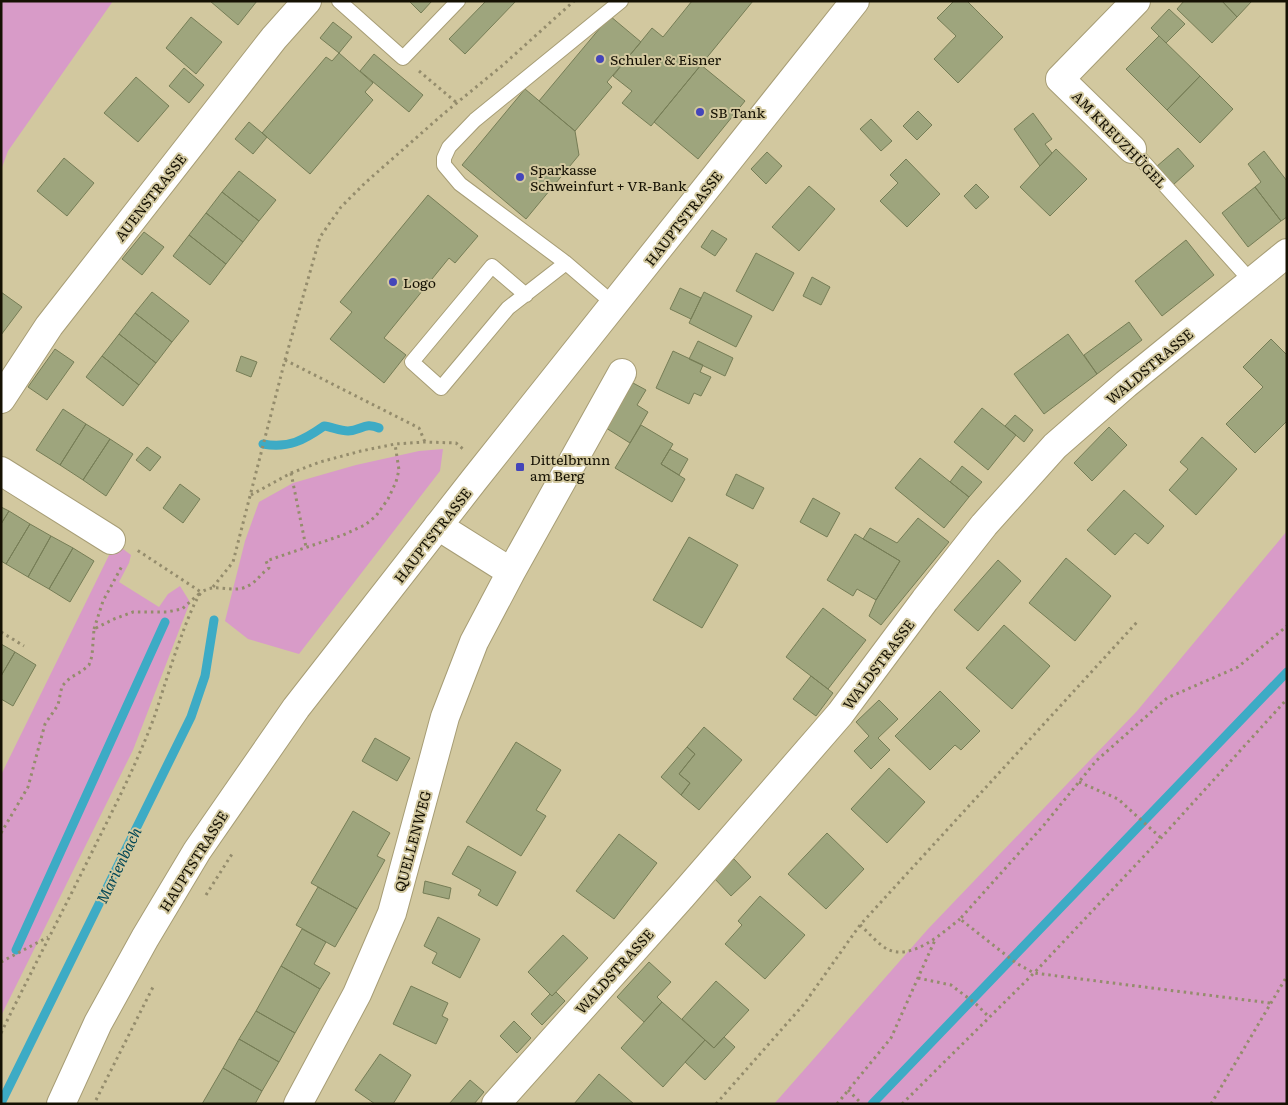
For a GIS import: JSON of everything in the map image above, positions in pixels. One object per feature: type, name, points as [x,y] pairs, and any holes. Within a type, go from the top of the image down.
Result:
[{"type":"street","name":"AUENSTRASSE","points":[[1,399],[49,326],[274,38],[307,1]]},
{"type":"street","name":"HAUPTSTRASSE","points":[[61,1104],[98,1023],[145,938],[197,851],[296,708],[855,1]]},
{"type":"street","name":"AM KREUZHÜGEL","points":[[1132,149],[1060,79],[1136,1]]},
{"type":"street","name":"WALDSTRASSE","points":[[496,1104],[834,722],[984,525],[1055,446],[1126,384],[1287,252]]},
{"type":"street","name":"QUELLENWEG","points":[[298,1104],[357,994],[392,913],[445,717],[474,642],[622,372]]},
{"type":"street","points":[[1,471],[119,541]]},
{"type":"street","points":[[438,526],[511,572]]},
{"type":"lane","points":[[339,1],[403,58],[458,1]]},
{"type":"lane","points":[[615,305],[566,263],[460,184],[444,165],[444,158],[449,147],[476,120],[620,1]]},
{"type":"lane","name":"AM KREUZHÜGEL","points":[[1132,149],[1251,281]]},
{"type":"lane","points":[[526,295],[492,266],[412,362],[441,388],[508,308],[526,295],[566,263]]},
{"type":"path","points":[[213,588],[233,562],[285,360],[320,237],[341,207],[366,183],[574,1]]},
{"type":"path","points":[[403,58],[457,103]]},
{"type":"path","points":[[285,360],[419,428],[425,442]]},
{"type":"path","points":[[250,495],[291,473],[320,462],[395,444],[425,442],[456,443],[485,467]]},
{"type":"path","points":[[94,629],[133,612],[167,612],[182,609],[201,592],[213,588],[240,589],[250,586],[269,568],[266,561],[343,535],[365,525],[376,516],[388,500],[396,482],[399,470],[395,444]]},
{"type":"path","points":[[291,473],[306,547]]},
{"type":"path","points":[[119,541],[201,592]]},
{"type":"path","points":[[1,833],[28,788],[45,724],[58,705],[62,686],[89,665],[92,656],[94,629],[102,601],[122,566],[119,541]]},
{"type":"path","points":[[1,1033],[48,936],[126,784],[154,718],[191,611],[201,592]]},
{"type":"path","points":[[716,1104],[804,1004],[860,925],[1138,621]]},
{"type":"path","points":[[860,925],[886,948],[904,953],[935,940],[960,919],[1044,825],[1096,761],[1167,698],[1238,667],[1287,626]]},
{"type":"path","points":[[1,632],[24,646]]},
{"type":"path","points":[[902,1104],[1034,974],[1287,699]]},
{"type":"path","points":[[1079,782],[1118,799],[1161,838]]},
{"type":"path","points":[[206,895],[232,853]]},
{"type":"path","points":[[960,919],[1016,963],[1034,974],[1270,1004]]},
{"type":"path","points":[[1,962],[48,936]]},
{"type":"path","points":[[837,1104],[891,1038],[935,940]]},
{"type":"path","points":[[1211,1104],[1287,976]]},
{"type":"path","points":[[918,978],[951,986],[976,1004],[989,1017]]},
{"type":"path","points":[[94,1104],[156,981]]},
{"type":"path","points":[[848,1090],[862,1104]]},
{"type":"shaded area","points":[[1,1],[113,1],[8,151],[1,170]]},
{"type":"shaded area","points":[[443,449],[440,471],[299,654],[248,639],[225,621],[245,541],[259,502],[293,483],[356,465],[419,451]]},
{"type":"shaded area","points":[[1287,531],[1287,1104],[774,1104],[928,929],[1137,711]]},
{"type":"shaded area","points":[[115,543],[131,555],[119,582],[159,607],[168,594],[180,586],[190,602],[133,750],[1,1016],[1,775]]},
{"type":"building","points":[[210,1],[257,1],[238,25]]},
{"type":"building","points":[[409,1],[432,1],[421,13]]},
{"type":"building","points":[[486,1],[516,1],[465,54],[449,39]]},
{"type":"building","points":[[692,1],[753,1],[651,126],[622,103],[632,91],[613,76],[652,28],[663,37]]},
{"type":"building","points":[[954,1],[967,1],[1003,37],[958,83],[934,59],[956,36],[937,18]]},
{"type":"building","points":[[1184,1],[1222,1],[1237,17],[1212,43],[1177,9]]},
{"type":"building","points":[[1222,1],[1252,1],[1237,17]]},
{"type":"building","points":[[1169,9],[1185,24],[1166,43],[1151,28]]},
{"type":"building","name":"Schuler & Eisner","points":[[610,16],[641,42],[607,82],[612,87],[575,131],[539,101]]},
{"type":"building","points":[[191,17],[222,42],[196,74],[166,48]]},
{"type":"building","points":[[333,22],[352,37],[339,53],[320,38]]},
{"type":"building","points":[[1159,36],[1200,76],[1167,110],[1126,69]]},
{"type":"building","points":[[339,53],[373,83],[365,92],[373,100],[310,174],[262,133],[326,57],[332,61]]},
{"type":"building","points":[[374,54],[423,95],[409,112],[360,71]]},
{"type":"building","name":"SB Tank","points":[[701,65],[745,101],[698,159],[654,122]]},
{"type":"building","points":[[184,68],[204,85],[189,103],[169,86]]},
{"type":"building","points":[[1200,76],[1233,109],[1200,143],[1167,110]]},
{"type":"building","points":[[136,77],[169,106],[138,142],[104,113]]},
{"type":"building","points":[[525,89],[575,131],[579,155],[526,219],[462,165]]},
{"type":"building","points":[[918,111],[932,125],[917,140],[903,126]]},
{"type":"building","points":[[1033,113],[1052,139],[1045,144],[1052,153],[1040,166],[1014,129]]},
{"type":"building","points":[[871,119],[892,141],[881,151],[860,129]]},
{"type":"building","points":[[249,122],[267,137],[253,154],[235,139]]},
{"type":"building","points":[[1178,148],[1194,166],[1173,185],[1156,167]]},
{"type":"building","points":[[1056,149],[1087,179],[1050,216],[1020,187]]},
{"type":"building","points":[[1264,151],[1287,181],[1287,217],[1281,221],[1255,187],[1261,182],[1248,164]]},
{"type":"building","points":[[767,152],[782,166],[766,184],[751,169]]},
{"type":"building","points":[[64,158],[94,183],[67,216],[37,191]]},
{"type":"building","points":[[906,159],[940,194],[907,227],[880,201],[898,183],[890,175]]},
{"type":"building","points":[[239,171],[276,200],[259,221],[222,192]]},
{"type":"building","points":[[976,184],[989,197],[976,209],[964,196]]},
{"type":"building","points":[[809,186],[835,209],[799,251],[772,227]]},
{"type":"building","points":[[1255,187],[1281,221],[1248,247],[1222,213]]},
{"type":"building","points":[[222,192],[259,221],[243,242],[206,213]]},
{"type":"building","name":"Logo","points":[[428,195],[478,236],[455,263],[449,258],[384,338],[406,355],[384,383],[330,339],[352,312],[340,302]]},
{"type":"building","points":[[206,213],[243,242],[226,264],[189,235]]},
{"type":"building","points":[[712,230],[727,239],[715,256],[701,247]]},
{"type":"building","points":[[144,232],[164,247],[142,275],[122,259]]},
{"type":"building","points":[[189,235],[226,264],[210,285],[173,256]]},
{"type":"building","points":[[1186,240],[1214,275],[1162,316],[1135,281]]},
{"type":"building","points":[[756,253],[794,273],[773,311],[736,291]]},
{"type":"building","points":[[812,277],[830,287],[821,305],[803,296]]},
{"type":"building","points":[[680,288],[701,298],[691,319],[670,309]]},
{"type":"building","points":[[1,292],[22,307],[1,335]]},
{"type":"building","points":[[152,292],[189,321],[172,342],[135,313]]},
{"type":"building","points":[[704,292],[752,316],[736,347],[689,323]]},
{"type":"building","points":[[135,313],[172,342],[156,363],[119,334]]},
{"type":"building","points":[[1129,322],[1142,340],[1097,374],[1084,355]]},
{"type":"building","points":[[119,334],[156,363],[139,385],[102,356]]},
{"type":"building","points":[[1068,334],[1097,374],[1044,414],[1014,374]]},
{"type":"building","points":[[1271,339],[1287,355],[1287,421],[1255,453],[1226,424],[1263,387],[1243,367]]},
{"type":"building","points":[[698,341],[733,358],[725,376],[689,359]]},
{"type":"building","points":[[55,349],[74,362],[47,400],[28,387]]},
{"type":"building","points":[[673,351],[703,365],[700,372],[711,377],[701,396],[694,393],[689,404],[656,388]]},
{"type":"building","points":[[102,356],[139,385],[123,406],[86,377]]},
{"type":"building","points":[[241,356],[257,362],[251,377],[236,371]]},
{"type":"building","points":[[633,383],[646,390],[637,405],[648,412],[630,443],[606,428]]},
{"type":"building","points":[[982,408],[1016,435],[988,470],[954,442]]},
{"type":"building","points":[[63,409],[86,424],[60,465],[36,450]]},
{"type":"building","points":[[1015,415],[1033,430],[1024,442],[1005,426]]},
{"type":"building","points":[[86,424],[110,439],[83,480],[60,465]]},
{"type":"building","points":[[641,425],[673,444],[661,464],[685,479],[672,502],[615,468]]},
{"type":"building","points":[[1109,427],[1127,445],[1092,481],[1074,463]]},
{"type":"building","points":[[1202,437],[1237,469],[1196,515],[1169,490],[1188,469],[1180,462]]},
{"type":"building","points":[[110,439],[133,454],[106,496],[83,480]]},
{"type":"building","points":[[147,447],[161,457],[150,471],[136,460]]},
{"type":"building","points":[[670,449],[688,459],[679,475],[661,464]]},
{"type":"building","points":[[920,458],[969,497],[944,528],[895,488]]},
{"type":"building","points":[[962,466],[982,482],[969,497],[950,482]]},
{"type":"building","points":[[736,474],[764,488],[753,509],[726,495]]},
{"type":"building","points":[[180,484],[200,499],[183,523],[163,508]]},
{"type":"building","points":[[1124,490],[1164,526],[1148,544],[1135,533],[1115,555],[1087,530]]},
{"type":"building","points":[[813,498],[840,513],[827,537],[800,522]]},
{"type":"building","points":[[1,507],[9,511],[1,524]]},
{"type":"building","points":[[9,511],[30,524],[6,564],[1,561],[1,524]]},
{"type":"building","points":[[918,518],[949,542],[881,625],[869,616],[876,600],[900,561],[863,539],[870,528],[897,543]]},
{"type":"building","points":[[30,524],[51,536],[28,577],[6,564]]},
{"type":"building","points":[[855,534],[900,561],[876,600],[857,589],[853,596],[827,580]]},
{"type":"building","points":[[51,536],[73,548],[49,589],[28,577]]},
{"type":"building","points":[[689,537],[738,565],[702,628],[653,600]]},
{"type":"building","points":[[73,548],[94,561],[70,602],[49,589]]},
{"type":"building","points":[[1066,558],[1111,596],[1075,641],[1029,603]]},
{"type":"building","points":[[998,560],[1021,581],[978,631],[954,610]]},
{"type":"building","points":[[823,608],[866,640],[828,689],[786,657]]},
{"type":"building","points":[[1004,625],[1050,666],[1012,709],[966,668]]},
{"type":"building","points":[[1,644],[15,652],[1,676]]},
{"type":"building","points":[[15,652],[36,665],[13,706],[1,699],[1,676]]},
{"type":"building","points":[[811,676],[833,693],[816,716],[793,699]]},
{"type":"building","points":[[940,691],[980,731],[961,750],[955,745],[930,770],[895,736]]},
{"type":"building","points":[[879,700],[898,719],[878,738],[890,750],[871,769],[854,751],[869,736],[856,722]]},
{"type":"building","points":[[704,727],[742,760],[699,810],[681,795],[690,783],[679,774],[695,754],[687,747]]},
{"type":"building","points":[[375,738],[410,758],[397,781],[362,761]]},
{"type":"building","points":[[516,742],[561,770],[536,810],[546,816],[521,856],[466,822]]},
{"type":"building","points":[[687,747],[695,754],[679,774],[690,783],[681,795],[661,777]]},
{"type":"building","points":[[889,768],[925,802],[887,843],[851,809]]},
{"type":"building","points":[[353,811],[390,833],[377,856],[385,860],[357,909],[311,883]]},
{"type":"building","points":[[827,833],[864,869],[826,909],[788,874]]},
{"type":"building","points":[[619,834],[657,863],[614,919],[576,891]]},
{"type":"building","points":[[468,846],[516,872],[497,906],[478,895],[481,890],[452,874]]},
{"type":"building","points":[[734,859],[751,877],[731,896],[714,878]]},
{"type":"building","points":[[425,881],[451,888],[449,899],[423,893]]},
{"type":"building","points":[[318,887],[357,909],[335,947],[296,925]]},
{"type":"building","points":[[760,896],[805,935],[765,979],[725,944],[742,925],[738,921]]},
{"type":"building","points":[[438,917],[480,939],[460,978],[432,963],[437,953],[424,946]]},
{"type":"building","points":[[302,929],[326,942],[314,964],[330,973],[320,989],[281,966]]},
{"type":"building","points":[[563,935],[588,958],[552,996],[528,972]]},
{"type":"building","points":[[649,962],[671,982],[657,997],[662,1002],[644,1022],[617,997]]},
{"type":"building","points":[[281,966],[320,989],[295,1033],[256,1011]]},
{"type":"building","points":[[716,981],[749,1010],[714,1048],[682,1019]]},
{"type":"building","points":[[411,986],[448,1003],[442,1016],[448,1019],[436,1044],[393,1024]]},
{"type":"building","points":[[556,992],[565,1001],[542,1025],[531,1014],[550,994],[552,996]]},
{"type":"building","points":[[662,1002],[705,1040],[663,1087],[621,1048]]},
{"type":"building","points":[[256,1011],[295,1033],[279,1062],[239,1039]]},
{"type":"building","points":[[514,1021],[531,1038],[517,1053],[500,1036]]},
{"type":"building","points":[[724,1037],[735,1047],[705,1080],[685,1062],[705,1040],[714,1048]]},
{"type":"building","points":[[239,1039],[279,1062],[262,1091],[223,1068]]},
{"type":"building","points":[[380,1054],[411,1075],[393,1104],[375,1104],[355,1090]]},
{"type":"building","points":[[223,1068],[262,1091],[255,1104],[202,1104]]},
{"type":"building","points":[[599,1074],[634,1104],[574,1104]]},
{"type":"building","points":[[470,1080],[484,1092],[474,1104],[449,1104]]},
{"type":"waterway","points":[[263,444],[280,445],[295,442],[324,426],[348,431],[367,426],[379,428]]},
{"type":"waterway","name":"Marienbach","points":[[1,1103],[191,717],[205,676],[214,620]]},
{"type":"waterway","points":[[16,950],[165,622]]},
{"type":"waterway","points":[[872,1104],[1287,672]]},
{"type":"place","name":"Schuler & Eisner","points":[[600,59]]},
{"type":"place","name":"SB Tank","points":[[700,112]]},
{"type":"place","name":"Sparkasse Schweinfurt + VR-Bank","points":[[520,177]]},
{"type":"place","name":"Logo","points":[[393,282]]},
{"type":"place","name":"Dittelbrunn am Berg","points":[[520,467]]}]
